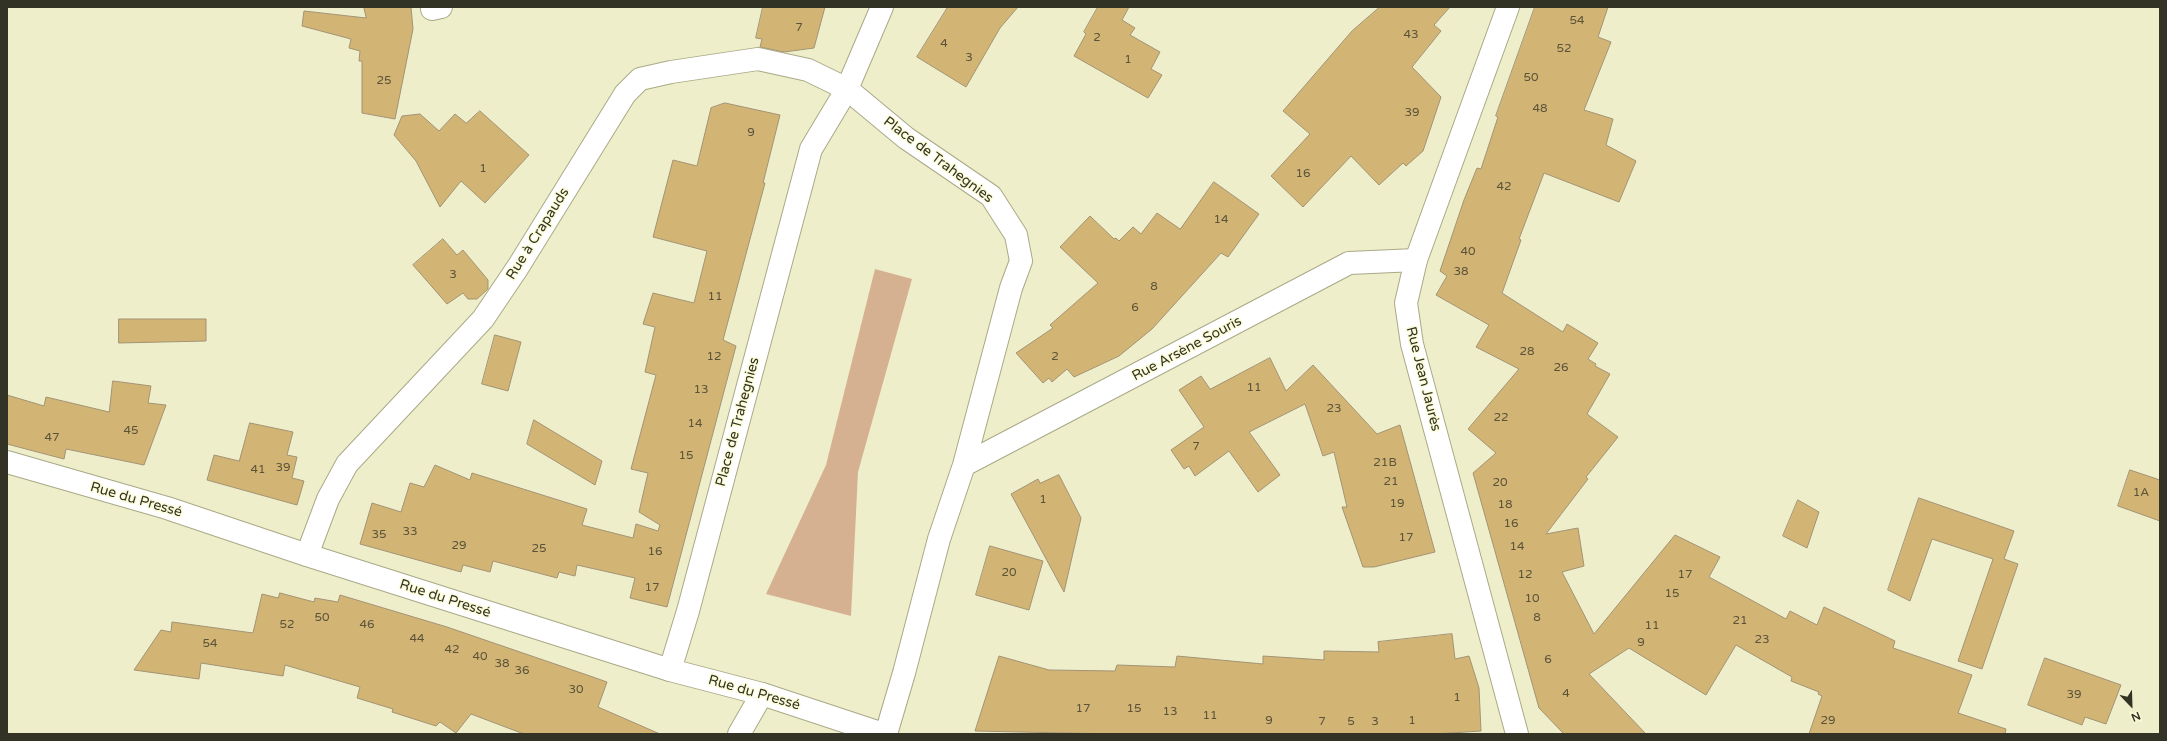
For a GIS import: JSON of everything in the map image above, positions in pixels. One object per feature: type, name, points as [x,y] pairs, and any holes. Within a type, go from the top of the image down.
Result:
[{"type":"street","points":[[847,89],[882,7]]},
{"type":"street","name":"Rue Jean Jaurès","points":[[1508,7],[1416,260],[1406,303],[1412,344],[1516,734]]},
{"type":"street","name":"Rue à Crapauds","points":[[307,555],[328,499],[347,464],[483,319],[518,267],[624,94],[640,79],[671,72],[758,60],[808,70],[847,89]]},
{"type":"street","name":"Place de Trahegnies","points":[[670,670],[688,610],[811,149],[847,89],[906,138],[992,196],[1016,235],[1021,260],[964,465],[939,539],[904,673],[884,734]]},
{"type":"street","name":"Rue Arsène Souris","points":[[964,465],[1349,263],[1416,260]]},
{"type":"street","name":"Rue du Pressé","points":[[7,462],[167,508],[307,555],[670,670],[762,694],[884,734]]},
{"type":"street","points":[[739,734],[762,694]]},
{"type":"shaded area","points":[[875,269],[912,279],[858,472],[851,616],[766,594],[826,465]]},
{"type":"building","points":[[364,7],[411,7],[413,29],[395,119],[362,113],[362,61],[359,61],[360,51],[349,48],[351,39],[302,26],[304,11],[366,18]]},
{"type":"building","points":[[763,7],[825,7],[814,48],[784,52],[760,47],[762,39],[756,38]]},
{"type":"building","points":[[948,7],[1018,7],[1000,28],[966,87],[917,57]]},
{"type":"building","points":[[1098,7],[1129,7],[1122,20],[1135,28],[1130,35],[1160,52],[1151,69],[1162,75],[1148,98],[1074,56],[1086,34],[1084,32]]},
{"type":"building","points":[[1380,7],[1450,7],[1434,25],[1441,31],[1412,67],[1441,97],[1423,151],[1406,166],[1403,163],[1379,185],[1351,156],[1303,207],[1271,176],[1310,134],[1283,111],[1352,31]]},
{"type":"building","points":[[1535,7],[1608,7],[1598,37],[1611,42],[1584,110],[1613,119],[1606,145],[1636,161],[1619,202],[1544,173],[1519,239],[1521,240],[1502,293],[1563,332],[1567,324],[1598,343],[1588,359],[1596,364],[1595,366],[1610,374],[1587,414],[1618,437],[1586,477],[1588,479],[1546,534],[1578,528],[1584,566],[1562,572],[1594,634],[1675,535],[1720,557],[1709,577],[1786,619],[1790,611],[1817,625],[1824,607],[1895,641],[1893,648],[1972,675],[1958,713],[2006,729],[2005,734],[1809,734],[1822,696],[1818,694],[1819,692],[1791,681],[1792,677],[1736,645],[1706,695],[1629,648],[1589,674],[1646,734],[1564,734],[1539,708],[1473,473],[1496,453],[1468,429],[1519,369],[1476,347],[1489,325],[1436,295],[1447,276],[1440,271],[1464,200],[1477,168],[1481,169],[1498,117],[1496,116]]},
{"type":"building","points":[[725,103],[780,115],[763,183],[765,183],[723,340],[736,346],[667,607],[630,598],[635,578],[577,565],[575,576],[559,572],[557,578],[493,561],[490,572],[463,565],[461,572],[360,544],[372,503],[401,512],[410,483],[424,487],[435,465],[470,480],[472,473],[587,509],[582,525],[633,538],[636,524],[658,531],[660,525],[639,512],[648,473],[631,469],[656,375],[645,372],[655,327],[643,324],[653,293],[694,303],[707,251],[653,237],[673,160],[697,166],[711,108]]},
{"type":"building","points":[[480,111],[529,155],[485,203],[461,181],[440,207],[416,161],[394,135],[402,116],[420,114],[439,131],[455,114],[466,123]]},
{"type":"building","points":[[1214,182],[1259,214],[1228,257],[1221,253],[1152,329],[1119,356],[1074,377],[1067,369],[1052,382],[1049,378],[1043,383],[1016,353],[1053,328],[1050,325],[1098,283],[1060,247],[1090,216],[1114,239],[1116,238],[1119,241],[1133,227],[1141,234],[1157,213],[1180,229]]},
{"type":"building","points":[[443,239],[457,255],[463,250],[488,280],[488,289],[477,299],[468,299],[463,293],[447,304],[413,265]]},
{"type":"building","points":[[119,319],[206,319],[206,341],[119,343]]},
{"type":"building","points":[[495,335],[521,342],[508,391],[482,384]]},
{"type":"building","points":[[1270,358],[1286,391],[1313,365],[1377,434],[1400,425],[1435,552],[1374,567],[1363,567],[1342,507],[1347,507],[1334,452],[1323,456],[1305,404],[1249,432],[1280,475],[1258,492],[1229,451],[1195,476],[1189,466],[1184,469],[1171,450],[1204,427],[1179,390],[1201,376],[1210,389]]},
{"type":"building","points":[[113,381],[151,386],[148,403],[166,405],[144,465],[66,449],[64,459],[7,444],[7,395],[44,406],[46,397],[109,412]]},
{"type":"building","points":[[534,420],[602,461],[595,485],[527,444]]},
{"type":"building","points":[[250,423],[293,432],[287,455],[297,457],[292,478],[304,481],[297,505],[207,480],[214,455],[239,461]]},
{"type":"building","points":[[2130,470],[2160,480],[2160,521],[2118,506]]},
{"type":"building","points":[[1059,475],[1081,518],[1064,592],[1011,494],[1038,479],[1040,483]]},
{"type":"building","points":[[1919,498],[2014,531],[2004,559],[2018,564],[1982,669],[1958,661],[1993,559],[1932,539],[1910,601],[1888,590]]},
{"type":"building","points":[[1798,500],[1819,512],[1807,548],[1783,536]]},
{"type":"building","points":[[990,546],[1043,561],[1029,610],[976,595]]},
{"type":"building","points":[[280,593],[314,602],[315,598],[338,602],[340,595],[447,627],[607,682],[598,707],[660,734],[524,734],[471,714],[456,733],[440,722],[436,726],[392,712],[393,709],[357,698],[360,687],[285,665],[283,676],[201,663],[199,679],[134,670],[161,630],[171,632],[172,622],[253,633],[262,594],[278,598]]},
{"type":"building","points":[[1452,634],[1455,659],[1469,656],[1479,688],[1481,731],[1435,734],[1112,734],[975,731],[999,656],[1049,670],[1115,671],[1117,665],[1175,667],[1177,656],[1263,664],[1263,656],[1324,660],[1324,651],[1379,652],[1378,642]]},
{"type":"building","points":[[2045,658],[2121,685],[2106,724],[2085,717],[2082,725],[2028,705]]}]
